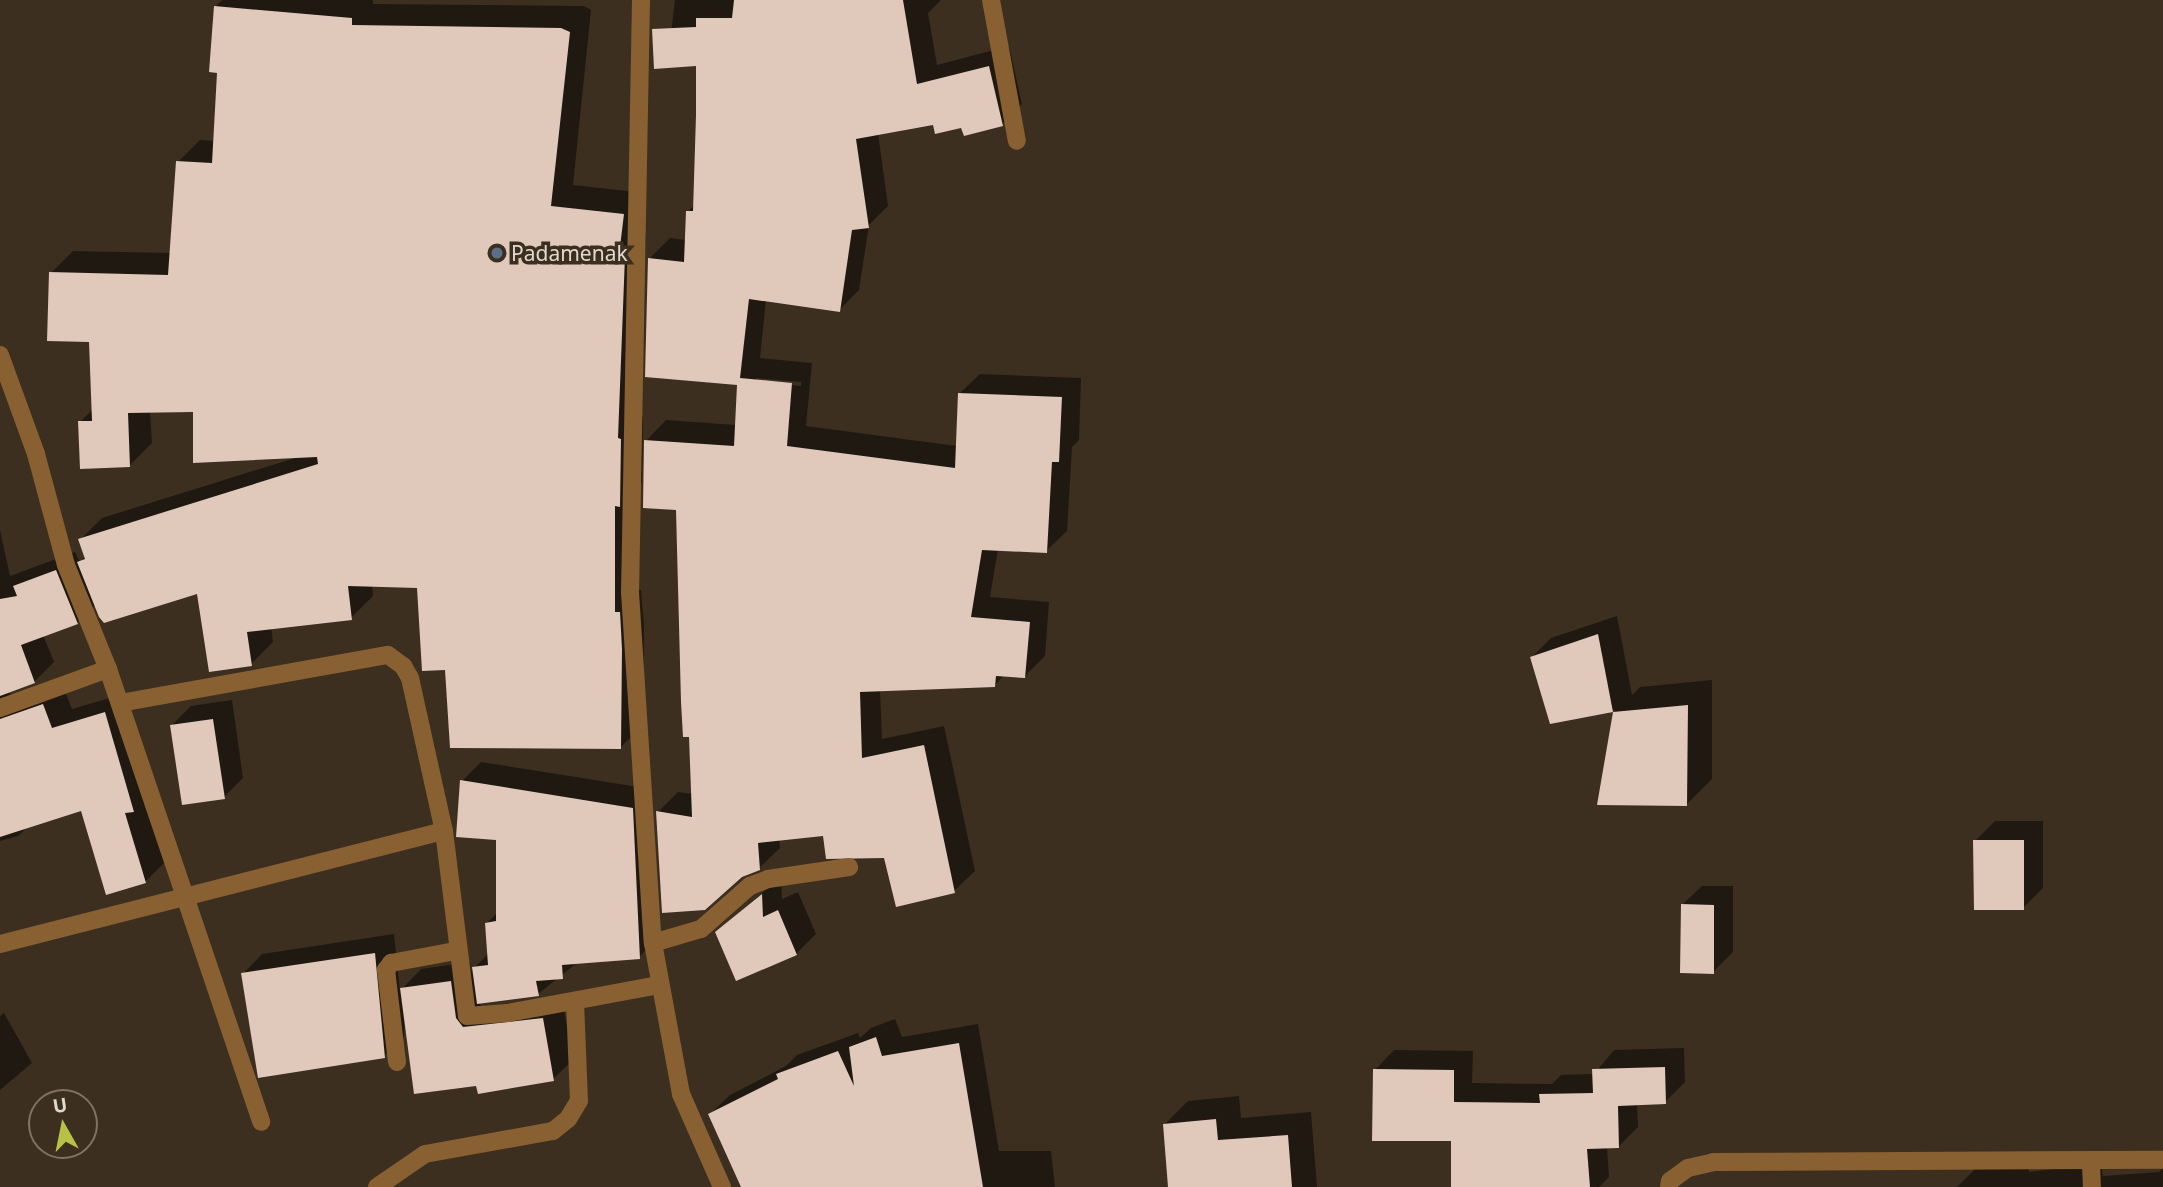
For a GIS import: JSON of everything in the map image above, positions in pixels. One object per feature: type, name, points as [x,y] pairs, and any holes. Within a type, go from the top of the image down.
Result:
[{"type":"street","points":[[641,0],[631,592],[653,943],[681,1094],[722,1187]]},
{"type":"street","points":[[991,0],[1017,141]]},
{"type":"street","points":[[0,355],[36,454],[66,565],[120,703],[261,1122]]},
{"type":"street","points":[[120,703],[388,655],[403,666],[410,678],[444,831],[456,951],[467,1016],[575,1001],[659,985]]},
{"type":"street","points":[[0,708],[108,669]]},
{"type":"street","points":[[0,944],[188,899],[444,831]]},
{"type":"street","points":[[653,943],[701,929],[750,886],[768,879],[849,867]]},
{"type":"street","points":[[397,1062],[386,970],[391,964],[456,951]]},
{"type":"street","points":[[377,1187],[425,1153],[553,1131],[568,1119],[579,1101],[575,1001]]},
{"type":"street","points":[[1670,1187],[1670,1181],[1688,1168],[1713,1162],[2163,1160]]},
{"type":"street","points":[[2091,1162],[2092,1187]]},
{"type":"building","points":[[734,0],[903,0],[917,84],[989,66],[1003,126],[964,136],[961,128],[935,134],[933,125],[856,139],[869,228],[852,230],[840,312],[749,299],[740,378],[792,383],[787,446],[955,468],[958,393],[1062,397],[1059,462],[1052,462],[1047,553],[982,550],[971,617],[1030,622],[1025,678],[996,676],[995,687],[860,692],[862,758],[924,745],[955,893],[896,907],[884,858],[826,859],[823,836],[758,843],[760,870],[742,877],[705,910],[662,913],[656,811],[692,817],[689,737],[683,737],[676,510],[643,508],[644,440],[734,446],[737,385],[645,377],[648,258],[684,262],[686,211],[693,211],[696,115],[696,66],[654,69],[652,29],[696,27],[696,18],[732,18]]},
{"type":"building","points":[[214,6],[352,18],[352,25],[561,28],[570,32],[551,206],[624,214],[619,255],[625,256],[618,438],[621,439],[620,507],[615,506],[615,612],[620,612],[622,649],[621,749],[450,748],[445,670],[422,671],[417,588],[348,586],[352,620],[247,632],[252,666],[209,672],[197,594],[104,623],[99,617],[77,562],[85,559],[78,539],[318,464],[317,457],[193,463],[193,412],[128,413],[130,467],[80,469],[78,421],[92,421],[89,342],[47,341],[49,272],[168,275],[176,161],[212,163],[217,73],[209,72]]},
{"type":"building","points":[[56,570],[78,624],[21,645],[35,683],[0,696],[0,599],[17,596],[13,586]]},
{"type":"building","points":[[1598,634],[1613,712],[1550,724],[1530,657]]},
{"type":"building","points":[[43,704],[52,728],[105,712],[134,812],[125,813],[146,883],[106,895],[81,811],[0,837],[0,719]]},
{"type":"building","points":[[1688,705],[1687,806],[1597,805],[1613,712]]},
{"type":"building","points":[[213,719],[225,799],[182,805],[170,725]]},
{"type":"building","points":[[460,780],[633,808],[640,959],[562,965],[563,979],[536,981],[539,996],[477,1004],[472,967],[488,965],[485,923],[496,921],[496,840],[456,837]]},
{"type":"building","points":[[1973,840],[2024,840],[2024,910],[1974,910]]},
{"type":"building","points":[[762,894],[763,917],[778,910],[797,955],[736,981],[715,932]]},
{"type":"building","points":[[1681,904],[1714,905],[1714,974],[1680,973]]},
{"type":"building","points":[[375,953],[385,1058],[258,1078],[241,973]]},
{"type":"building","points":[[451,981],[456,1018],[463,1027],[543,1018],[554,1081],[478,1094],[476,1086],[414,1094],[400,988]]},
{"type":"building","points":[[876,1037],[882,1056],[959,1043],[983,1187],[741,1187],[708,1114],[778,1079],[776,1074],[838,1051],[854,1086],[849,1047]]},
{"type":"building","points":[[1665,1067],[1666,1104],[1618,1106],[1619,1148],[1587,1149],[1590,1187],[1451,1187],[1451,1141],[1372,1141],[1373,1069],[1454,1070],[1454,1102],[1540,1103],[1539,1094],[1593,1093],[1592,1069]]},
{"type":"building","points":[[1216,1119],[1218,1140],[1288,1135],[1292,1187],[1168,1187],[1163,1124]]},
{"type":"place","name":"Padamenak","points":[[497,253]]}]
